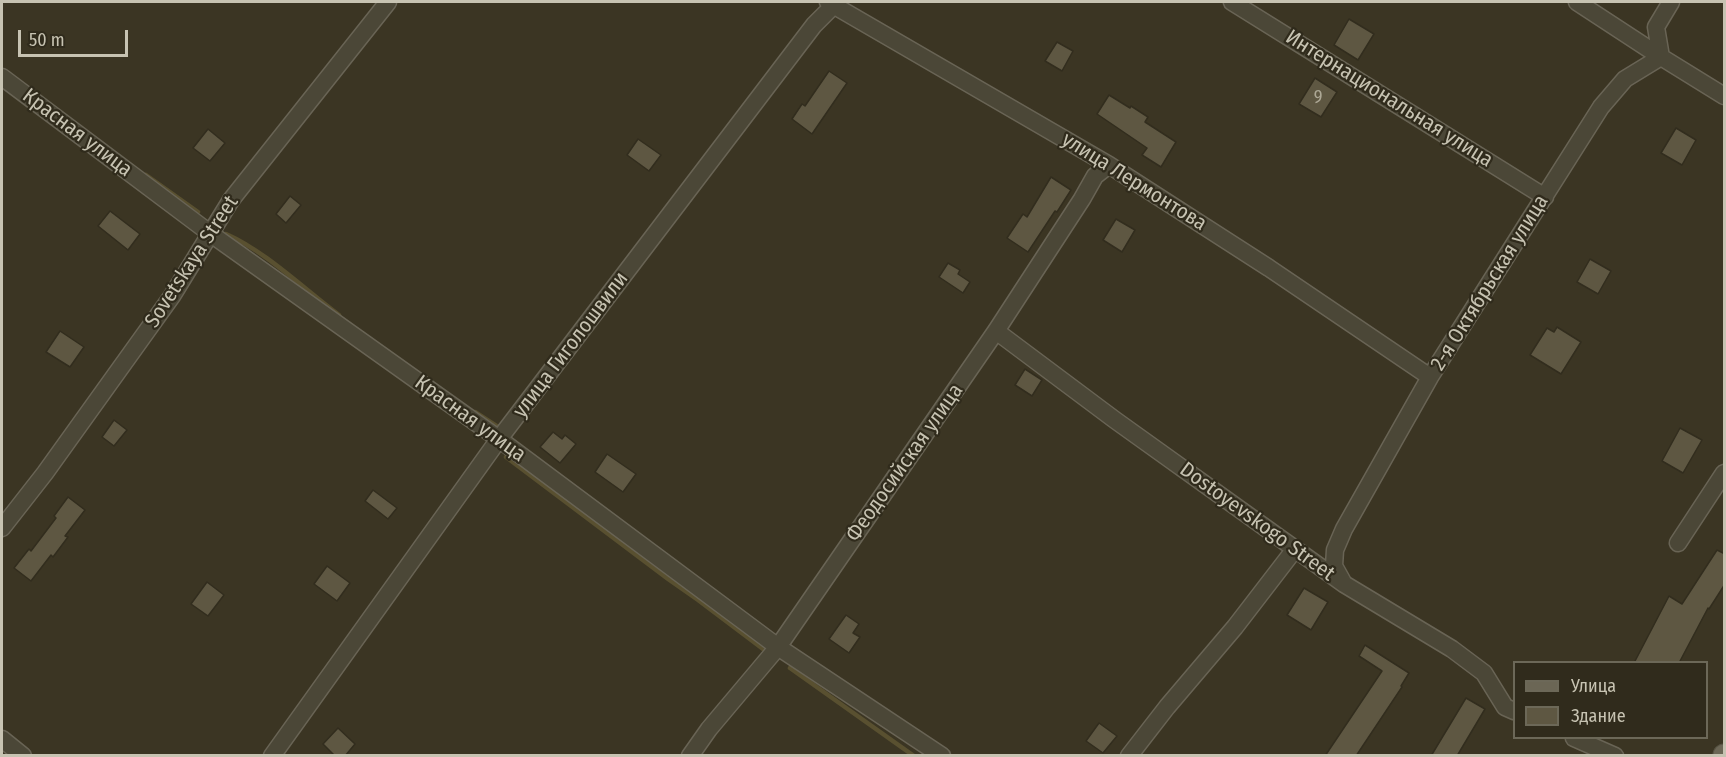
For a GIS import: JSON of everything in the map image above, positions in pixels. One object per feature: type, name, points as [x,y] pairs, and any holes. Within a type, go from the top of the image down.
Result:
[{"type":"street","name":"Sovetskaya Street","points":[[2,528],[45,473],[165,305],[231,200],[388,2]]},
{"type":"street","name":"Интернациональная улица","points":[[1232,2],[1545,197]]},
{"type":"street","points":[[1577,2],[1725,96]]},
{"type":"street","points":[[1661,57],[1656,27],[1671,2]]},
{"type":"street","name":"улица Лермонтова","points":[[833,3],[1109,165],[1269,268],[1430,377]]},
{"type":"street","name":"улица Гиголошвили","points":[[272,756],[499,439],[833,3]]},
{"type":"street","name":"2-я Октябрьская улица","points":[[1344,584],[1334,566],[1335,550],[1344,529],[1430,377],[1601,107],[1625,79],[1661,57]]},
{"type":"street","name":"Красная улица","points":[[2,77],[211,234],[499,439],[778,647],[942,756]]},
{"type":"street","name":"Феодосийская улица","points":[[690,756],[709,729],[778,647],[996,331],[1083,199],[1095,176],[1109,165]]},
{"type":"street","name":"Dostoyevskogo Street","points":[[996,331],[1115,420],[1344,584],[1452,649],[1484,673],[1505,707],[1513,710]]},
{"type":"street","points":[[1678,543],[1725,473]]},
{"type":"street","points":[[1129,756],[1235,627],[1295,549]]},
{"type":"street","points":[[1576,739],[1615,756]]},
{"type":"street","points":[[2,740],[23,756]]},
{"type":"building","points":[[1349,19],[1374,34],[1358,60],[1334,45]]},
{"type":"building","points":[[1057,42],[1073,51],[1062,71],[1045,61]]},
{"type":"building","points":[[829,71],[847,83],[812,134],[792,119],[802,104],[805,106]]},
{"type":"building","points":[[1315,78],[1337,92],[1321,117],[1299,104]]},
{"type":"building","points":[[1109,95],[1148,117],[1145,122],[1176,142],[1161,167],[1142,155],[1147,148],[1097,114]]},
{"type":"building","points":[[1676,128],[1696,140],[1682,165],[1661,153]]},
{"type":"building","points":[[208,129],[225,143],[210,161],[193,148]]},
{"type":"building","points":[[638,139],[661,155],[649,171],[627,155]]},
{"type":"building","points":[[1051,177],[1071,190],[1028,252],[1007,238],[1023,214],[1027,217]]},
{"type":"building","points":[[290,196],[301,205],[286,223],[276,214]]},
{"type":"building","points":[[110,211],[140,234],[128,250],[98,226]]},
{"type":"building","points":[[1116,219],[1135,230],[1122,252],[1103,240]]},
{"type":"building","points":[[1590,259],[1611,271],[1598,294],[1577,282]]},
{"type":"building","points":[[948,263],[960,270],[958,274],[970,282],[963,293],[939,277]]},
{"type":"building","points":[[1557,327],[1581,342],[1561,374],[1530,355],[1547,328],[1554,332]]},
{"type":"building","points":[[60,331],[84,347],[70,367],[46,352]]},
{"type":"building","points":[[1025,369],[1042,380],[1032,396],[1015,385]]},
{"type":"building","points":[[114,420],[127,430],[114,446],[102,437]]},
{"type":"building","points":[[1680,428],[1702,440],[1683,473],[1662,461]]},
{"type":"building","points":[[553,432],[562,439],[565,435],[576,444],[560,463],[540,447]]},
{"type":"building","points":[[607,454],[636,474],[623,492],[595,472]]},
{"type":"building","points":[[373,490],[397,508],[388,519],[365,501]]},
{"type":"building","points":[[68,497],[85,510],[65,536],[68,537],[53,557],[51,555],[31,581],[14,568],[29,549],[31,551],[56,518],[54,516]]},
{"type":"building","points":[[1717,550],[1725,554],[1725,584],[1708,608],[1680,661],[1635,661],[1669,596],[1682,604]]},
{"type":"building","points":[[327,566],[350,583],[337,601],[314,584]]},
{"type":"building","points":[[207,582],[224,595],[208,616],[191,604]]},
{"type":"building","points":[[1304,588],[1328,602],[1311,630],[1287,615]]},
{"type":"building","points":[[846,615],[859,624],[853,633],[860,637],[849,653],[829,639]]},
{"type":"building","points":[[1365,645],[1409,673],[1356,756],[1325,756],[1382,671],[1359,656]]},
{"type":"building","points":[[1466,698],[1485,709],[1457,756],[1431,756]]},
{"type":"building","points":[[1099,723],[1117,736],[1103,753],[1086,741]]},
{"type":"building","points":[[338,728],[355,744],[345,756],[335,756],[323,744]]},
{"type":"waterway","points":[[146,175],[198,212]]},
{"type":"waterway","points":[[226,234],[270,260],[339,315]]},
{"type":"waterway","points":[[475,412],[498,427]]},
{"type":"waterway","points":[[506,457],[763,649]]},
{"type":"waterway","points":[[790,668],[914,756]]}]
